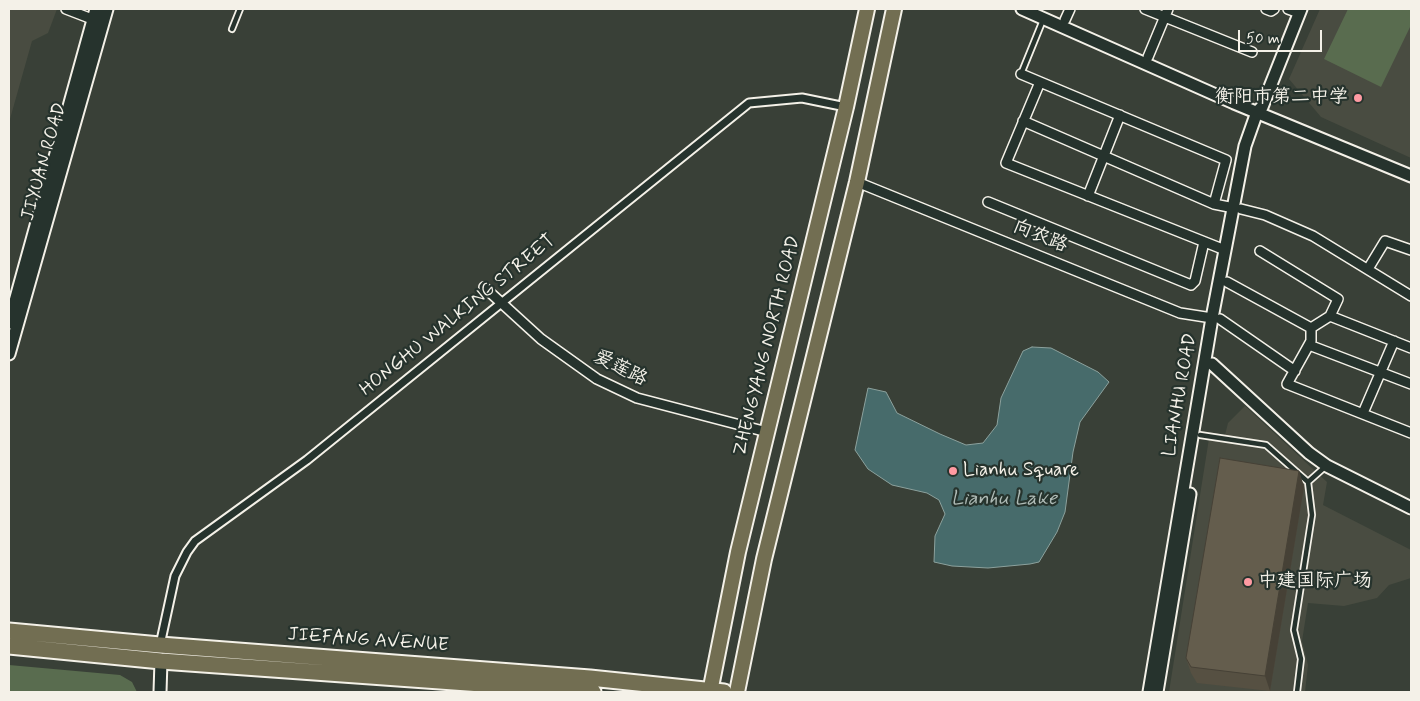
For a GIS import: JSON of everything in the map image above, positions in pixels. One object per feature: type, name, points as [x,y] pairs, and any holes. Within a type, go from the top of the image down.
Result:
[{"type":"highway","name":"JIEFANG AVENUE","points":[[9,630],[160,645],[590,678],[715,692]]},
{"type":"highway","name":"JIEFANG AVENUE","points":[[9,646],[161,661],[593,692]]},
{"type":"main road","name":"ZHENGYANG NORTH ROAD","points":[[715,692],[738,552],[846,107],[867,9]]},
{"type":"main road","points":[[737,692],[767,549],[856,182],[894,9]]},
{"type":"street","points":[[66,9],[94,14]]},
{"type":"street","name":"JIYUAN ROAD","points":[[9,354],[107,9]]},
{"type":"street","points":[[1022,9],[1064,20],[1148,57],[1260,111],[1411,169]]},
{"type":"street","points":[[1064,20],[1070,9]]},
{"type":"street","points":[[1145,9],[1166,13],[1252,52]]},
{"type":"street","points":[[1266,9],[1271,11],[1274,9]]},
{"type":"street","name":"LIANHU ROAD","points":[[1148,692],[1216,319],[1227,282],[1246,146],[1296,10]]},
{"type":"street","points":[[1148,57],[1166,13]]},
{"type":"street","name":"JIYUAN ROAD","points":[[9,323],[94,14]]},
{"type":"street","points":[[1042,14],[1411,176]]},
{"type":"street","points":[[1021,74],[1226,160],[1214,204]]},
{"type":"street","points":[[1040,82],[1006,162],[1225,250]]},
{"type":"street","name":"HONGHU WALKING STREET","points":[[160,645],[175,576],[195,541],[307,460],[749,103],[802,98],[846,107]]},
{"type":"street","points":[[1088,196],[1120,115]]},
{"type":"street","points":[[1023,121],[1214,204],[1265,215],[1313,236],[1411,296]]},
{"type":"street","name":"向农路","points":[[856,182],[1180,313],[1216,319]]},
{"type":"street","points":[[988,202],[1191,285],[1195,281],[1204,242]]},
{"type":"street","name":"LIANHU ROAD","points":[[1157,692],[1212,364],[1225,250],[1237,208]]},
{"type":"street","points":[[1368,269],[1385,241],[1411,250]]},
{"type":"street","points":[[1260,251],[1338,299],[1330,316],[1311,328]]},
{"type":"street","points":[[1227,282],[1311,328]]},
{"type":"street","name":"爱莲路","points":[[484,287],[541,339],[597,379],[637,398],[767,432]]},
{"type":"street","points":[[1330,316],[1411,348]]},
{"type":"street","points":[[1216,319],[1295,371]]},
{"type":"street","points":[[1311,328],[1311,341],[1287,384],[1411,433]]},
{"type":"street","points":[[1363,413],[1394,341]]},
{"type":"street","points":[[1309,345],[1411,384]]},
{"type":"street","points":[[1212,364],[1309,453],[1327,466],[1411,508]]},
{"type":"street","points":[[160,692],[161,661]]},
{"type":"lane","points":[[232,29],[240,9]]},
{"type":"lane","points":[[1021,74],[1042,14]]},
{"type":"lane","points":[[1200,435],[1266,445],[1308,482],[1312,515],[1294,630],[1301,659],[1297,692]]},
{"type":"lane","points":[[1308,482],[1327,466]]},
{"type":"shaded area","points":[[9,9],[57,9],[48,33],[32,41],[10,119],[9,119]]},
{"type":"shaded area","name":"衡阳市第二中学","points":[[1320,9],[1411,9],[1411,158],[1321,117],[1289,79]]},
{"type":"shaded area","points":[[1245,406],[1327,482],[1323,505],[1411,550],[1411,578],[1389,585],[1377,598],[1344,606],[1308,603],[1302,641],[1308,665],[1305,692],[1169,692],[1210,432],[1225,435],[1228,423]]},
{"type":"green space","points":[[1348,9],[1411,9],[1411,25],[1381,87],[1324,59]]},
{"type":"green space","points":[[9,665],[120,675],[132,682],[137,692],[9,692]]},
{"type":"water","name":"Lianhu Lake","points":[[1032,347],[1051,348],[1098,372],[1109,382],[1080,422],[1073,452],[1065,512],[1057,532],[1039,562],[988,568],[952,566],[934,562],[935,536],[945,514],[939,500],[927,493],[892,485],[868,469],[855,450],[868,388],[886,392],[897,413],[940,434],[966,445],[983,443],[997,425],[1001,398],[1023,351]]},
{"type":"building","name":"中建国际广场","points":[[1220,458],[1299,471],[1265,676],[1191,667],[1186,658]]},
{"type":"place","name":"衡阳市第二中学","points":[[1358,98]]},
{"type":"place","name":"Lianhu Square","points":[[953,471]]},
{"type":"place","name":"中建国际广场","points":[[1248,582]]}]
